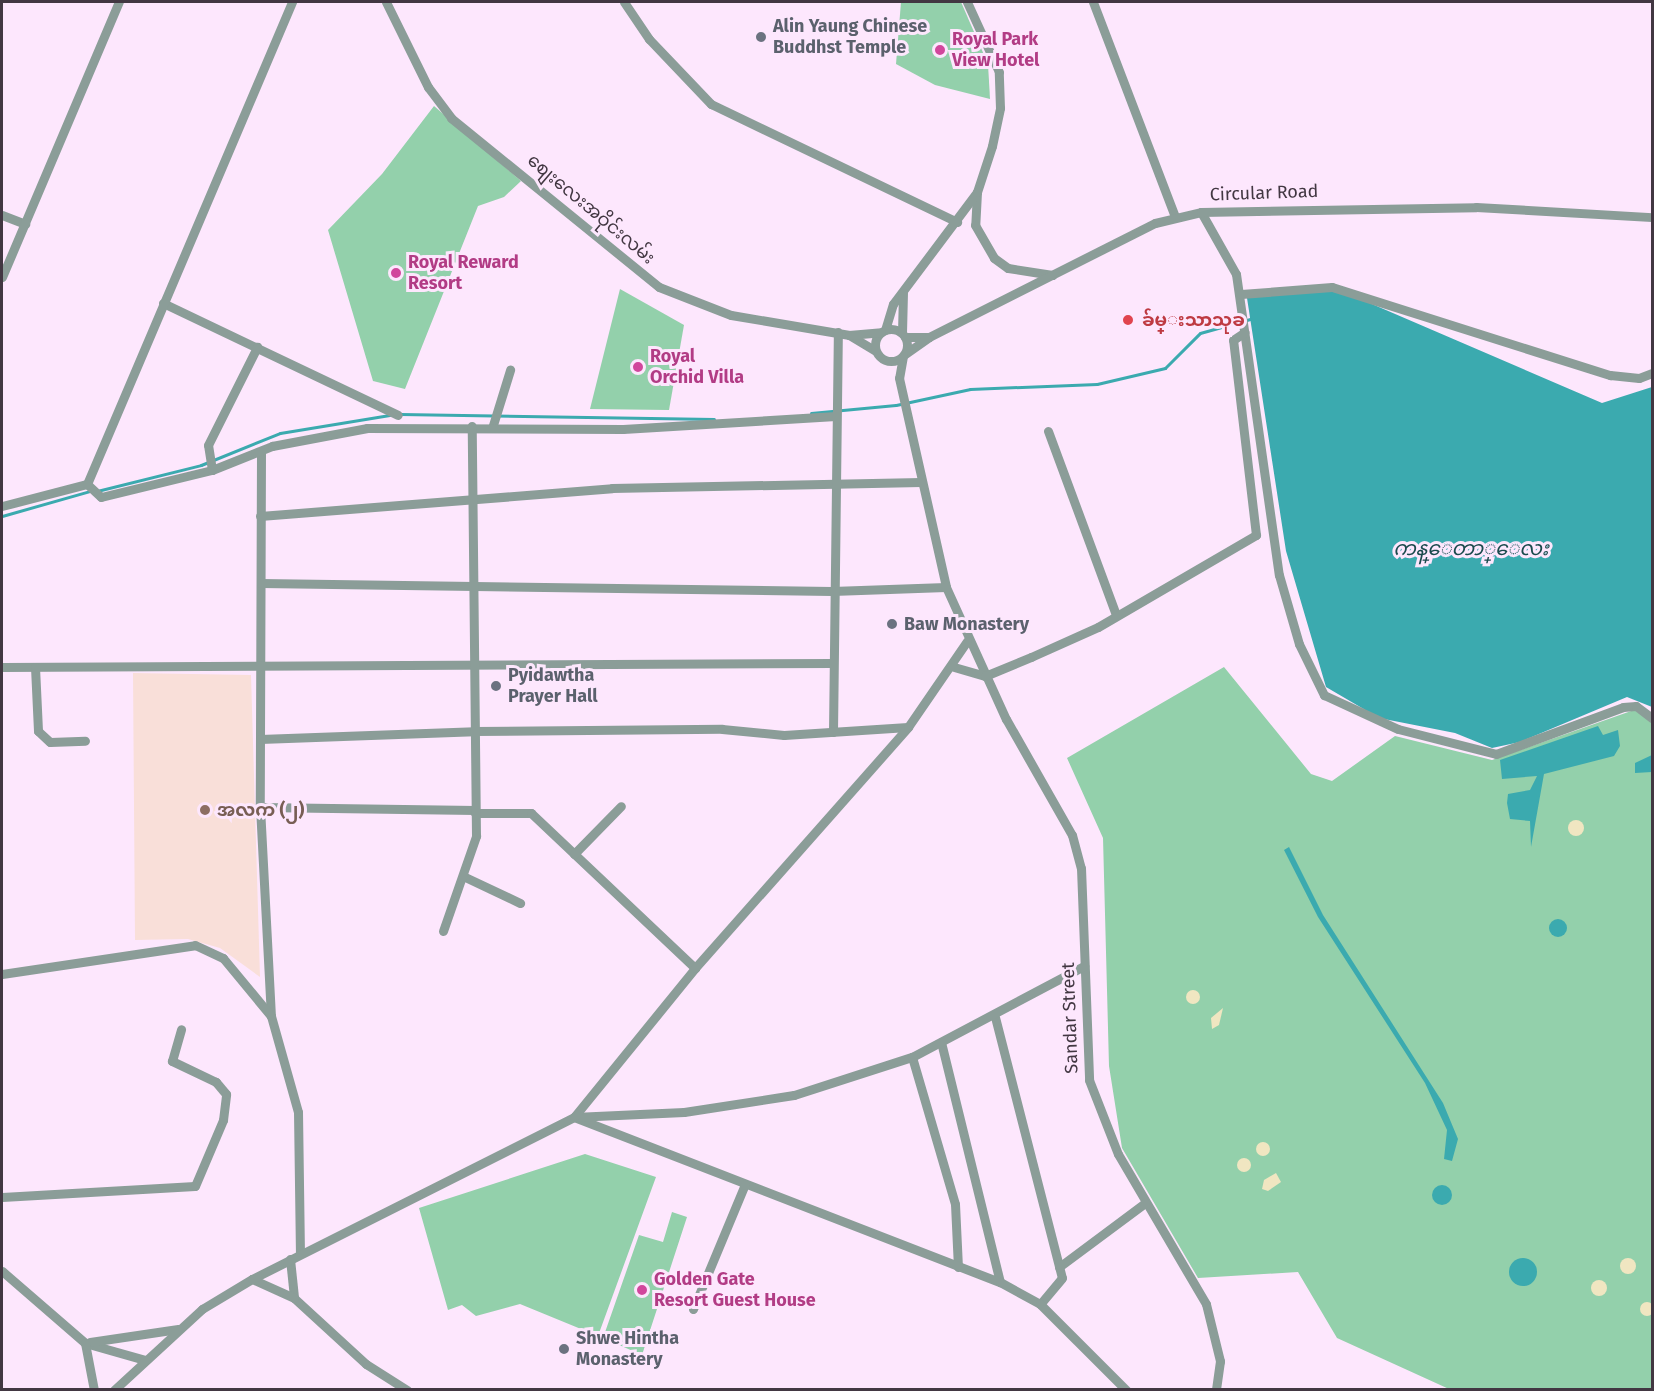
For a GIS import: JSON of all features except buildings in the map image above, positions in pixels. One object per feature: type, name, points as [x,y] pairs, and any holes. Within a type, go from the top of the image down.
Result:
[{"type":"street","points":[[2,277],[4,267],[25,224],[119,2]]},
{"type":"street","points":[[92,488],[163,303],[292,2]]},
{"type":"street","name":"စျေးလေးအဝိုင်းလမ်း","points":[[386,2],[428,87],[451,118],[659,287],[731,315],[849,335]]},
{"type":"street","points":[[624,2],[649,39],[711,104],[957,222]]},
{"type":"street","points":[[967,2],[988,40],[1000,96],[977,192],[975,225],[994,258],[1030,274],[1054,275]]},
{"type":"street","points":[[1094,2],[1175,217]]},
{"type":"street","points":[[876,351],[883,331],[903,293],[977,192]]},
{"type":"street","name":"Circular Road","points":[[849,335],[883,331],[929,337],[1175,217],[1201,212],[1476,207],[1653,216]]},
{"type":"street","points":[[1201,212],[1236,274],[1241,294],[1279,575],[1299,644],[1324,694],[1398,729],[1496,754],[1623,707],[1636,706],[1653,718]]},
{"type":"street","points":[[2,215],[25,224]]},
{"type":"street","points":[[1241,294],[1332,286],[1610,375],[1639,378],[1653,373]]},
{"type":"street","points":[[899,378],[904,355],[903,293]]},
{"type":"street","points":[[163,303],[398,415]]},
{"type":"street","points":[[832,732],[832,591],[838,332]]},
{"type":"street","points":[[954,667],[985,676],[1116,615],[1256,535],[1233,340],[1245,332]]},
{"type":"street","points":[[849,335],[876,351],[899,378]]},
{"type":"street","points":[[886,360],[904,355],[929,337]]},
{"type":"street","points":[[211,468],[208,445],[257,347]]},
{"type":"street","points":[[493,424],[510,370]]},
{"type":"street","name":"Sandar Street","points":[[899,378],[946,587],[967,641],[1072,835],[1081,868],[1089,1080],[1102,1121],[1145,1203],[1206,1304],[1220,1361],[1216,1389]]},
{"type":"street","points":[[2,506],[211,468],[261,452],[367,428],[493,424],[623,429],[836,416]]},
{"type":"street","points":[[443,931],[465,877],[475,811],[471,583],[472,426]]},
{"type":"street","points":[[1048,431],[1116,615]]},
{"type":"street","points":[[261,452],[260,807],[272,1016],[298,1112],[300,1254]]},
{"type":"street","points":[[260,516],[612,488],[921,482]]},
{"type":"street","points":[[261,583],[471,583],[832,591],[946,587]]},
{"type":"street","points":[[574,1117],[695,968],[908,727],[954,667],[967,641]]},
{"type":"street","points":[[2,667],[832,663]]},
{"type":"street","points":[[35,667],[38,731],[50,742],[85,741]]},
{"type":"street","points":[[260,740],[474,731],[832,732],[908,727]]},
{"type":"street","points":[[574,854],[621,806]]},
{"type":"street","points":[[260,807],[531,813],[695,968]]},
{"type":"street","points":[[465,877],[520,903]]},
{"type":"street","points":[[2,974],[195,945],[223,958],[272,1016]]},
{"type":"street","points":[[114,1389],[178,1329],[252,1279],[574,1117],[738,1105],[794,1095],[912,1057],[995,1017],[1084,966]]},
{"type":"street","points":[[995,1017],[1062,1278],[1040,1304]]},
{"type":"street","points":[[2,1197],[195,1186],[223,1120],[226,1094],[216,1082],[172,1061],[181,1029]]},
{"type":"street","points":[[941,1042],[1000,1282]]},
{"type":"street","points":[[912,1057],[955,1204],[958,1267]]},
{"type":"street","points":[[574,1117],[1000,1282],[1040,1304],[1126,1389]]},
{"type":"street","points":[[693,1309],[745,1184]]},
{"type":"street","points":[[1059,1267],[1145,1203]]},
{"type":"street","points":[[290,1259],[294,1298]]},
{"type":"street","points":[[2,1271],[85,1343],[145,1360]]},
{"type":"street","points":[[252,1279],[294,1298],[366,1364],[407,1389]]},
{"type":"street","points":[[85,1343],[178,1329]]},
{"type":"street","points":[[85,1343],[94,1389]]},
{"type":"shaded area","points":[[133,673],[251,675],[260,977],[220,948],[188,939],[135,940]]},
{"type":"green space","name":"Royal Park View Hotel","points":[[901,2],[961,2],[988,64],[990,99],[935,85],[896,64]]},
{"type":"green space","name":"Royal Reward Resort","points":[[434,106],[521,181],[504,197],[478,206],[405,389],[373,381],[328,230],[382,174]]},
{"type":"green space","name":"Royal Orchid Villa","points":[[620,289],[684,325],[669,410],[590,409]]},
{"type":"green space","points":[[1224,667],[1311,774],[1332,781],[1395,736],[1492,760],[1634,710],[1652,721],[1652,1389],[1449,1389],[1337,1338],[1298,1272],[1198,1278],[1122,1148],[1109,1066],[1103,838],[1067,758]]},
{"type":"green space","points":[[585,1154],[656,1177],[598,1336],[520,1304],[476,1316],[462,1305],[448,1310],[419,1208]]},
{"type":"green space","name":"Golden Gate Resort Guest House","points":[[672,1212],[687,1217],[642,1355],[603,1338],[639,1235],[663,1242]]},
{"type":"sand","points":[[1576,820],[1582,822],[1584,828],[1582,834],[1576,836],[1570,834],[1568,828],[1570,822]]},
{"type":"sand","points":[[1190,990],[1196,990],[1200,997],[1196,1004],[1190,1004],[1186,1000],[1186,994]]},
{"type":"sand","points":[[1223,1008],[1219,1025],[1212,1029],[1211,1018]]},
{"type":"sand","points":[[1263,1142],[1268,1144],[1270,1149],[1268,1154],[1263,1156],[1258,1154],[1256,1149],[1258,1144]]},
{"type":"sand","points":[[1244,1158],[1249,1160],[1251,1165],[1249,1170],[1244,1172],[1239,1170],[1237,1165],[1239,1160]]},
{"type":"sand","points":[[1276,1173],[1281,1182],[1268,1191],[1262,1189],[1264,1180]]},
{"type":"sand","points":[[1628,1258],[1634,1260],[1636,1266],[1634,1272],[1628,1274],[1622,1272],[1620,1266],[1622,1260]]},
{"type":"sand","points":[[1599,1280],[1605,1282],[1607,1288],[1605,1294],[1599,1296],[1593,1294],[1591,1288],[1593,1282]]},
{"type":"sand","points":[[1644,1302],[1650,1302],[1654,1309],[1650,1316],[1644,1316],[1640,1312],[1640,1306]]},
{"type":"water","name":"ကန္ေတာ္ေလး","points":[[1337,289],[1602,403],[1652,387],[1652,707],[1627,697],[1520,742],[1492,748],[1455,733],[1379,718],[1326,687],[1286,551],[1247,298]]},
{"type":"water","points":[[1598,726],[1603,735],[1618,730],[1620,746],[1614,756],[1544,774],[1531,847],[1530,821],[1510,819],[1507,803],[1508,794],[1530,790],[1537,776],[1502,779],[1500,760]]},
{"type":"water","points":[[1652,755],[1652,772],[1635,773],[1635,763]]},
{"type":"water","points":[[1289,847],[1323,915],[1443,1103],[1458,1139],[1452,1161],[1444,1159],[1447,1130],[1425,1083],[1318,917],[1284,850]]},
{"type":"water","points":[[1558,919],[1564,922],[1567,928],[1564,934],[1558,937],[1552,934],[1549,928],[1552,922]]},
{"type":"water","points":[[1438,1185],[1446,1185],[1452,1191],[1452,1199],[1446,1205],[1438,1205],[1432,1199],[1432,1191]]},
{"type":"water","points":[[1523,1258],[1533,1262],[1537,1272],[1533,1282],[1523,1286],[1513,1282],[1509,1272],[1513,1262]]},
{"type":"waterway","points":[[811,413],[896,405],[970,389],[1097,384],[1165,368],[1200,333],[1250,319]]},
{"type":"waterway","points":[[400,414],[714,419]]},
{"type":"waterway","points":[[97,491],[201,465],[280,433],[390,415]]},
{"type":"waterway","points":[[2,516],[90,491]]},
{"type":"place","name":"Alin Yaung Chinese Buddhst Temple","points":[[761,37]]},
{"type":"place","name":"Royal Park View Hotel","points":[[940,50]]},
{"type":"place","name":"Royal Reward Resort","points":[[396,273]]},
{"type":"place","name":"ခ်မ္းသာသုခ","points":[[1128,320]]},
{"type":"place","name":"Royal Orchid Villa","points":[[638,367]]},
{"type":"place","name":"Baw Monastery","points":[[892,624]]},
{"type":"place","name":"Pyidawtha Prayer Hall","points":[[496,686]]},
{"type":"place","name":"အလက (၂)","points":[[205,810]]},
{"type":"place","name":"Golden Gate Resort Guest House","points":[[642,1290]]},
{"type":"place","name":"Shwe Hintha Monastery","points":[[564,1349]]}]
